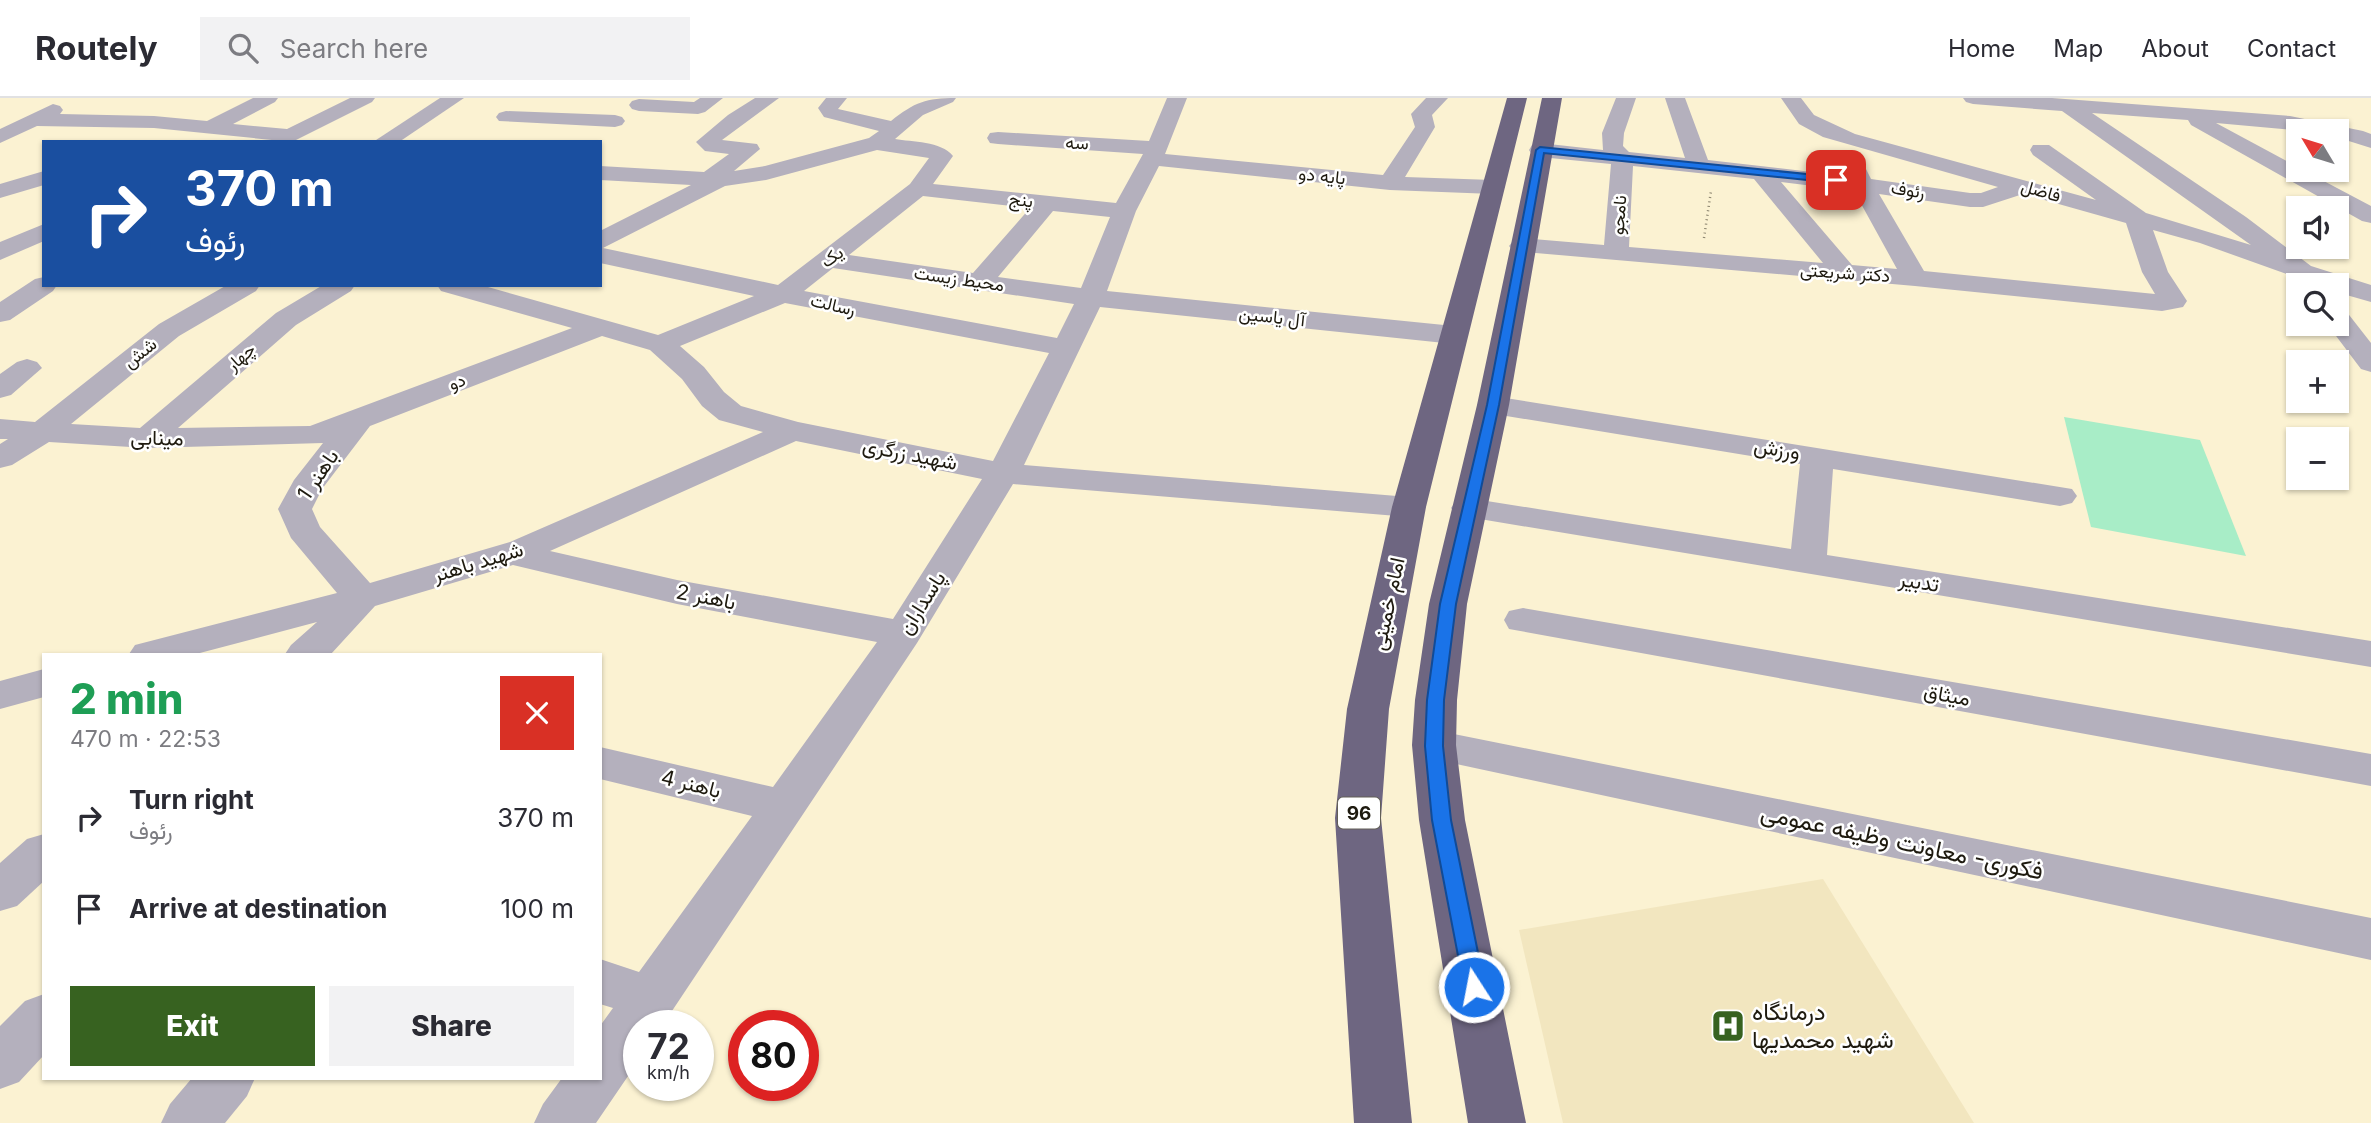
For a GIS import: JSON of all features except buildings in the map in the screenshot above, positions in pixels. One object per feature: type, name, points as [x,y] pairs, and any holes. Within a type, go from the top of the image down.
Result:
[{"type":"highway","name":"امام خمینی","points":[[1383,1123],[1358,818],[1368,709],[1409,507],[1517,98]]},
{"type":"highway","points":[[1497,1123],[1441,820],[1434,746],[1436,700],[1448,604],[1493,405],[1552,98]]},
{"type":"highway","points":[[1409,507],[1468,508]]},
{"type":"street","points":[[0,137],[77,98]]},
{"type":"street","points":[[213,126],[268,98]]},
{"type":"street","points":[[290,136],[365,98]]},
{"type":"street","points":[[387,140],[454,98]]},
{"type":"street","points":[[494,137],[506,117],[525,98]]},
{"type":"street","points":[[586,140],[643,101],[694,108],[702,107],[713,98]]},
{"type":"street","points":[[769,98],[734,119],[707,142],[713,146],[749,149],[811,162]]},
{"type":"street","points":[[837,98],[828,108],[831,113],[894,128]]},
{"type":"street","points":[[877,143],[929,104],[946,98]]},
{"type":"street","name":"پاسداران","points":[[602,1067],[903,634],[1003,472],[1091,298],[1124,211],[1154,153],[1177,98]]},
{"type":"street","points":[[1390,183],[1425,127],[1421,114],[1438,98]]},
{"type":"street","name":"نامجو","points":[[1616,254],[1622,158],[1612,147],[1613,133],[1626,98]]},
{"type":"street","points":[[1675,98],[1706,165]]},
{"type":"street","name":"فاضل","points":[[1791,98],[1801,116],[1847,139],[2245,249],[2295,273]]},
{"type":"street","points":[[1973,98],[2301,124],[2356,135],[2371,142]]},
{"type":"street","points":[[2067,105],[2236,222],[2300,273]]},
{"type":"street","points":[[114,140],[188,106]]},
{"type":"street","points":[[2187,114],[2371,216]]},
{"type":"street","points":[[506,117],[615,121]]},
{"type":"street","points":[[31,120],[110,119],[213,126],[319,140]]},
{"type":"street","name":"سه","points":[[998,138],[1154,153]]},
{"type":"street","points":[[1847,139],[1861,183],[1915,278]]},
{"type":"street","points":[[602,173],[714,180],[811,162],[877,143],[940,153],[942,156],[918,189]]},
{"type":"street","points":[[602,240],[714,180],[749,149]]},
{"type":"street","name":"رئوف","points":[[1540,150],[1760,171],[1978,200],[2023,186]]},
{"type":"street","points":[[2040,150],[2137,218]]},
{"type":"street","name":"پایه دو","points":[[1154,153],[1390,183],[1493,187]]},
{"type":"street","points":[[11,165],[42,167]]},
{"type":"street","points":[[1760,171],[1845,273]]},
{"type":"street","points":[[0,191],[42,179]]},
{"type":"street","name":"پنج","points":[[918,189],[1124,211]]},
{"type":"street","name":"یک","points":[[660,344],[784,294],[918,189]]},
{"type":"street","points":[[979,282],[1047,202]]},
{"type":"street","name":"دکتر شریعتی","points":[[1522,246],[1700,263],[1915,278],[2169,303],[2173,301],[2172,297],[2155,272],[2137,218]]},
{"type":"street","points":[[0,252],[42,232]]},
{"type":"street","name":"رسالت","points":[[602,255],[859,311],[1067,348]]},
{"type":"street","name":"محیط زیست","points":[[828,260],[1091,298]]},
{"type":"street","points":[[0,314],[42,286]]},
{"type":"street","name":"شش","points":[[0,458],[40,433],[169,330],[244,287]]},
{"type":"street","name":"چهار","points":[[147,438],[286,319],[339,287]]},
{"type":"street","name":"شهید زرگری","points":[[457,287],[660,344],[693,373],[713,399],[730,412],[793,431],[1003,472],[1409,507]]},
{"type":"street","name":"فاضل","points":[[2349,289],[2371,294]]},
{"type":"street","name":"آل یاسین","points":[[1091,298],[1454,335]]},
{"type":"street","name":"دو","points":[[314,436],[601,327]]},
{"type":"street","points":[[2349,334],[2371,363]]},
{"type":"street","points":[[0,389],[27,368]]},
{"type":"street","name":"ورزش","points":[[1493,405],[2060,496]]},
{"type":"street","name":"باهنر 1","points":[[358,420],[306,488],[295,509],[304,530],[362,598]]},
{"type":"street","name":"مینابی","points":[[0,429],[147,438],[314,436]]},
{"type":"street","name":"شهید باهنر","points":[[153,653],[362,598],[510,554],[793,431]]},
{"type":"street","points":[[1808,564],[1817,456]]},
{"type":"street","name":"تدبیر","points":[[1468,508],[2371,654]]},
{"type":"street","name":"باهنر 2","points":[[510,554],[677,592],[903,634]]},
{"type":"street","points":[[313,651],[362,598]]},
{"type":"street","name":"میثاق","points":[[1524,620],[2371,770]]},
{"type":"street","points":[[0,695],[42,684]]},
{"type":"street","name":"فکوری- معاونت وظیفه عمومی","points":[[1434,746],[2371,939]]},
{"type":"street","name":"باهنر 4","points":[[602,762],[782,806]]},
{"type":"street","points":[[0,892],[42,854]]},
{"type":"street","points":[[602,982],[650,999]]},
{"type":"street","points":[[0,1064],[42,1019]]},
{"type":"street","points":[[190,1123],[224,1080]]},
{"type":"street","points":[[563,1123],[594,1080]]},
{"type":"path","points":[[1700,263],[1706,165]]},
{"type":"shaded area","name":"درمانگاه شهید محمدیها","points":[[1823,879],[1974,1123],[1563,1123],[1519,930]]},
{"type":"green space","points":[[2064,417],[2200,440],[2246,556],[2091,527]]},
{"type":"place","name":"درمانگاه شهید محمدیها","points":[[1728,1026]]},
{"type":"route","points":[[1474,987],[1441,820],[1434,746],[1436,700],[1448,604],[1493,405],[1540,150],[1836,180]]}]
